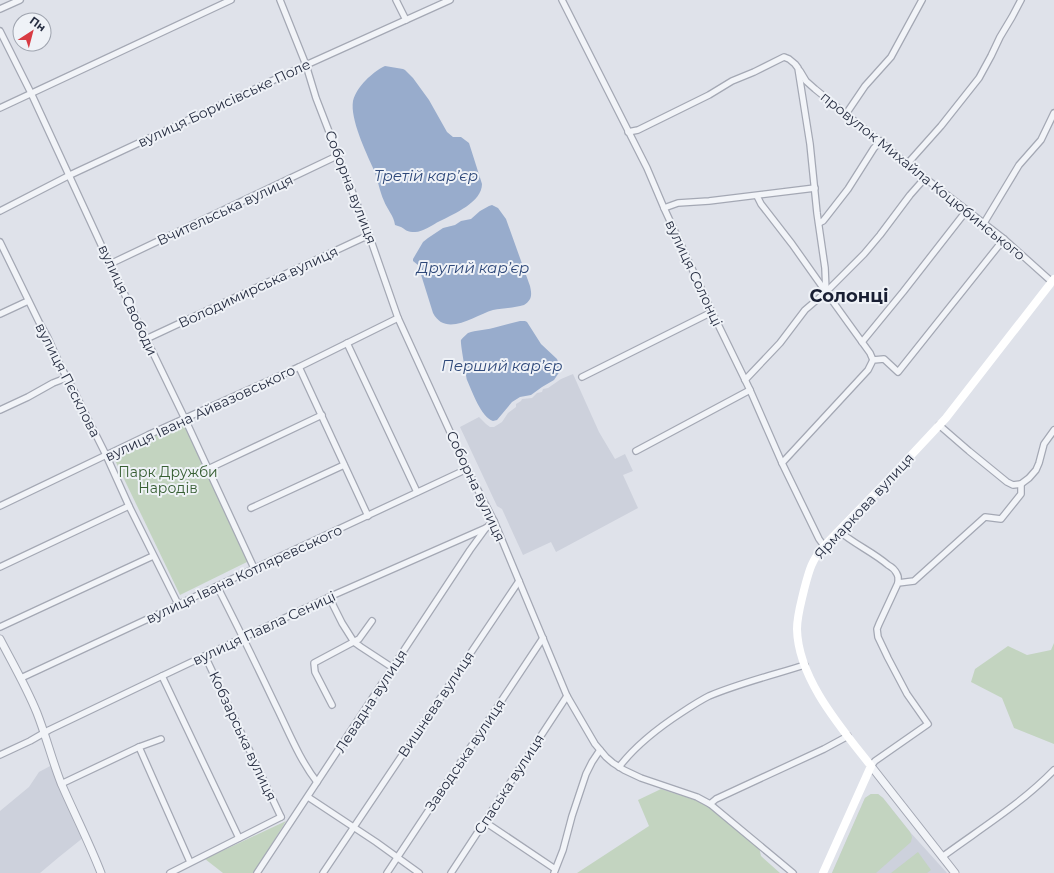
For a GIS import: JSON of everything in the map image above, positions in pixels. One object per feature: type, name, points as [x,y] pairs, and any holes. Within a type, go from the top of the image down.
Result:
[{"type":"main road","name":"Ярмаркова вулиця","points":[[871,766],[824,701],[805,666],[800,652],[798,640],[798,617],[812,564],[824,546],[958,403],[1053,281]]},
{"type":"main road","points":[[823,873],[871,766]]},
{"type":"street","points":[[0,9],[20,0]]},
{"type":"street","points":[[0,108],[231,0]]},
{"type":"street","name":"Соборна вулиця","points":[[280,0],[306,65],[316,98],[369,235],[398,318],[467,469],[494,521],[567,696],[590,736],[609,760],[619,767],[641,778],[697,797],[710,804],[793,873]]},
{"type":"street","points":[[396,0],[406,20]]},
{"type":"street","name":"вулиця Борисівське Поле","points":[[0,211],[70,175],[450,0]]},
{"type":"street","name":"вулиця Солонці","points":[[562,0],[649,172],[664,208],[750,390],[782,463],[819,539],[824,546]]},
{"type":"street","points":[[846,114],[864,86],[891,57],[899,45],[922,0]]},
{"type":"street","points":[[908,164],[941,126],[974,84],[985,67],[1021,0]]},
{"type":"street","name":"вулиця Свободи","points":[[0,31],[70,175],[110,264],[185,419],[254,568]]},
{"type":"street","points":[[628,132],[638,130],[709,95],[732,81],[784,57],[790,59],[798,68],[815,188],[825,268],[826,292]]},
{"type":"street","name":"провулок Михайла Коцюбинського","points":[[798,68],[804,78],[815,90],[1004,239],[1053,281]]},
{"type":"street","points":[[984,223],[1022,161],[1041,140],[1054,113]]},
{"type":"street","points":[[819,224],[823,221],[852,183],[880,141]]},
{"type":"street","name":"Вчительська вулиця","points":[[110,264],[339,155]]},
{"type":"street","points":[[745,380],[780,343],[805,310],[826,292],[864,254],[925,178]]},
{"type":"street","points":[[664,208],[678,204],[757,196],[815,188]]},
{"type":"street","points":[[757,196],[761,204],[792,244],[862,342],[873,360]]},
{"type":"street","points":[[862,342],[967,210]]},
{"type":"street","name":"Володимирська вулиця","points":[[146,339],[369,235]]},
{"type":"street","points":[[873,360],[884,359],[898,372],[1004,239]]},
{"type":"street","name":"вулиця Пєсклова","points":[[0,242],[38,322],[47,336],[66,378],[106,455],[153,556],[178,604]]},
{"type":"street","points":[[0,314],[28,301]]},
{"type":"street","points":[[582,377],[712,312]]},
{"type":"street","name":"вулиця Івана Айвазовського","points":[[0,506],[141,438],[299,367],[398,318]]},
{"type":"street","points":[[347,343],[417,492]]},
{"type":"street","points":[[782,463],[868,370],[873,360]]},
{"type":"street","points":[[299,367],[368,516]]},
{"type":"street","points":[[0,410],[66,378]]},
{"type":"street","points":[[636,451],[750,390]]},
{"type":"street","points":[[208,469],[322,416]]},
{"type":"street","points":[[939,425],[969,452],[1007,482],[1015,485],[1021,484],[1036,470],[1044,444],[1054,430]]},
{"type":"street","points":[[251,508],[344,465]]},
{"type":"street","name":"вулиця Івана Котляревського","points":[[21,678],[467,469]]},
{"type":"street","points":[[898,583],[914,580],[985,517],[1001,519],[1021,494],[1021,484]]},
{"type":"street","points":[[0,567],[129,506]]},
{"type":"street","points":[[486,528],[494,521]]},
{"type":"street","name":"вулиця Павла Сениці","points":[[0,755],[329,597],[486,528]]},
{"type":"street","name":"Левадна вулиця","points":[[257,873],[486,528]]},
{"type":"street","points":[[839,531],[875,555],[892,568],[898,576],[898,583],[879,624],[878,637],[907,694],[928,724],[871,766]]},
{"type":"street","points":[[0,627],[153,556]]},
{"type":"street","name":"Вишнева вулиця","points":[[323,873],[519,581]]},
{"type":"street","points":[[217,586],[294,743],[309,770],[318,782]]},
{"type":"street","points":[[329,597],[342,623],[354,642],[393,668]]},
{"type":"street","points":[[332,705],[315,672],[314,663],[361,637],[372,621]]},
{"type":"street","name":"Заводська вулиця","points":[[387,873],[543,638]]},
{"type":"street","points":[[0,639],[33,704],[61,784],[94,855],[100,873]]},
{"type":"street","name":"Кобзарська вулиця","points":[[205,656],[281,817]]},
{"type":"street","points":[[619,767],[657,729],[702,700],[738,686],[805,666]]},
{"type":"street","points":[[162,676],[239,838]]},
{"type":"street","name":"Спаська вулиця","points":[[451,873],[567,696]]},
{"type":"street","points":[[710,804],[716,799],[824,749],[848,736]]},
{"type":"street","points":[[61,784],[139,747],[161,740]]},
{"type":"street","points":[[139,747],[190,862]]},
{"type":"street","points":[[484,822],[554,871],[563,850],[572,816],[586,774],[600,750]]},
{"type":"street","name":"Ярмаркова вулиця","points":[[871,766],[955,873]]},
{"type":"street","points":[[942,856],[992,822],[1026,796],[1040,785],[1054,770]]},
{"type":"street","points":[[308,797],[382,846],[419,873]]},
{"type":"street","points":[[170,873],[281,817],[291,821]]},
{"type":"shaded area","points":[[573,374],[599,432],[615,459],[625,454],[633,471],[623,475],[638,508],[556,552],[551,542],[523,555],[502,509],[497,506],[460,427],[479,417],[490,427],[494,427],[502,422],[508,413],[516,407],[516,404],[522,399],[532,398],[537,393],[542,392],[543,389],[548,388],[561,379]]},
{"type":"shaded area","points":[[52,765],[84,837],[40,873],[0,873],[0,811],[29,787],[39,772]]},
{"type":"shaded area","points":[[871,794],[878,794],[883,798],[910,832],[947,873],[832,873],[865,798]]},
{"type":"green space","name":"Парк Дружби Народів","points":[[184,420],[251,560],[180,595],[112,454]]},
{"type":"green space","points":[[1054,643],[1054,744],[1014,728],[1002,698],[971,682],[975,669],[1008,646],[1027,655],[1051,650]]},
{"type":"green space","points":[[661,789],[704,803],[759,847],[761,856],[780,873],[577,873],[649,826],[638,800]]},
{"type":"green space","points":[[871,794],[878,794],[883,798],[910,832],[912,837],[911,842],[876,873],[832,873],[865,798]]},
{"type":"green space","points":[[286,821],[254,873],[223,873],[205,859]]},
{"type":"green space","points":[[918,852],[931,870],[927,873],[891,873]]},
{"type":"water","name":"Третій кар’єр","points":[[385,66],[405,70],[413,78],[429,100],[447,132],[453,137],[461,137],[469,143],[482,184],[481,190],[477,196],[466,207],[418,232],[408,231],[395,225],[382,197],[375,172],[359,135],[354,117],[353,101],[358,90],[370,76]]},
{"type":"water","name":"Другий кар’єр","points":[[492,205],[498,208],[506,219],[530,286],[530,299],[524,305],[493,310],[461,323],[445,324],[433,313],[418,265],[413,261],[413,259],[423,242],[428,238],[443,228],[471,219],[480,211]]},
{"type":"water","name":"Перший кар’єр","points":[[520,321],[527,322],[541,344],[557,359],[560,371],[554,380],[531,395],[520,397],[512,402],[497,420],[493,421],[489,419],[481,409],[467,380],[461,340],[471,332]]},
{"type":"district","name":"Солонці","points":[[849,296]]}]
